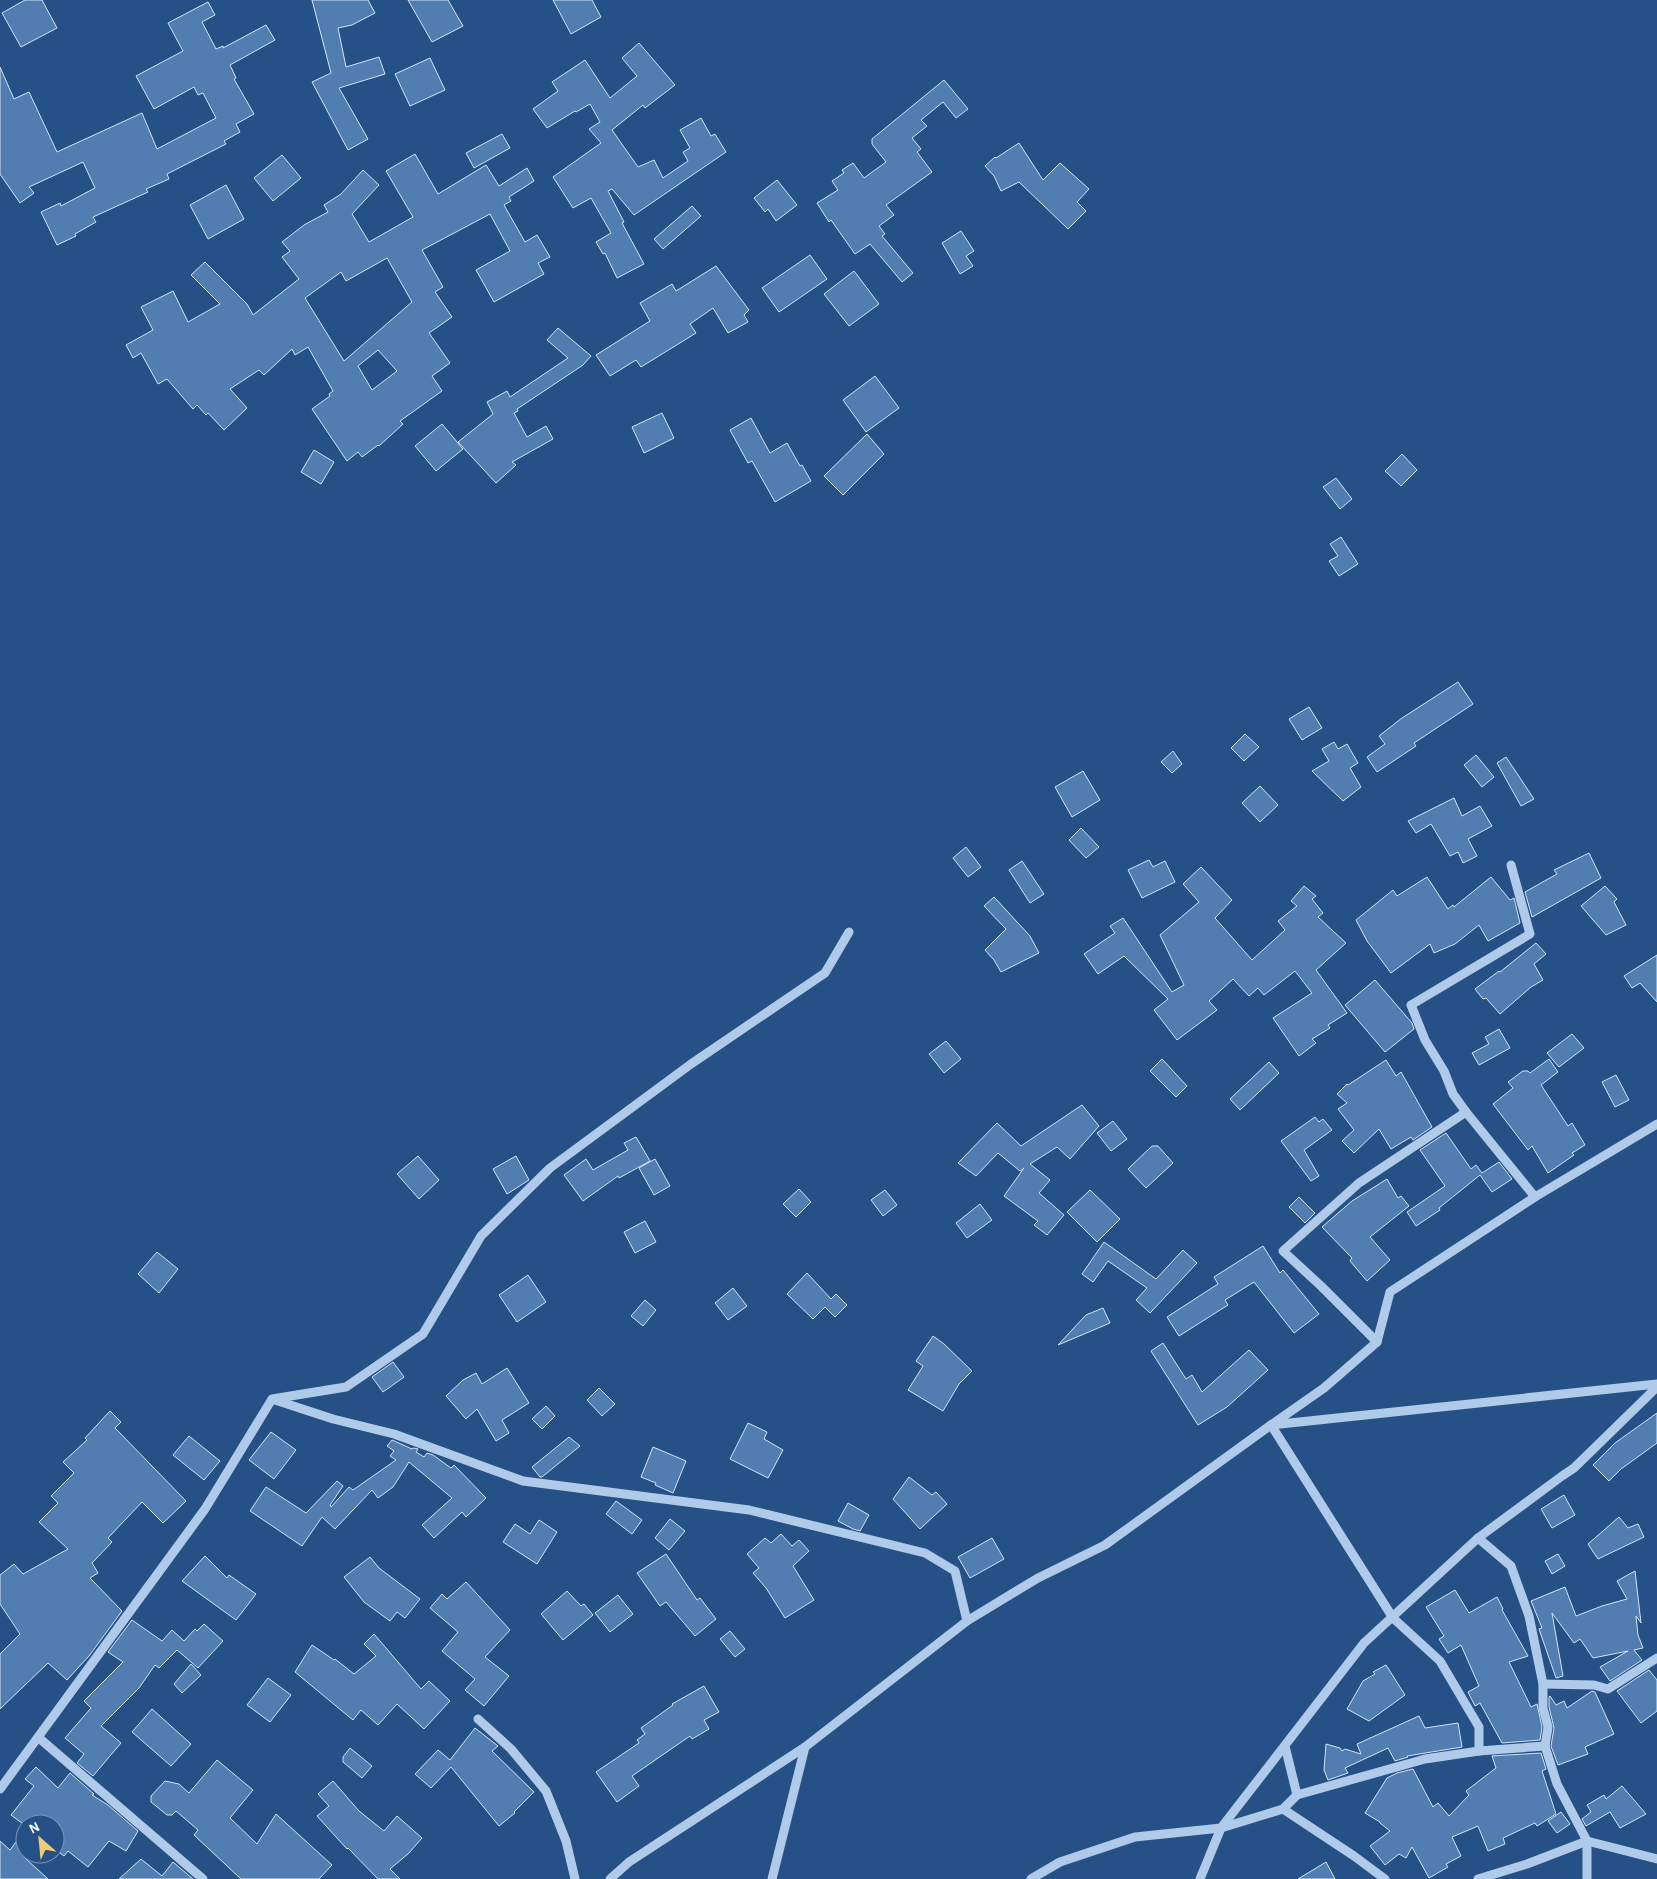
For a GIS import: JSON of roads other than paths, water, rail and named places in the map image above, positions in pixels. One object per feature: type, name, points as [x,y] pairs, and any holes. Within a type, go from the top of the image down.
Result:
[{"type":"street","points":[[1511,865],[1530,934],[1411,1004],[1425,1040],[1444,1070],[1453,1094],[1535,1197]]},
{"type":"street","points":[[0,1790],[205,1509],[272,1399],[346,1387],[423,1334],[481,1236],[550,1168],[691,1064],[825,973],[849,932]]},
{"type":"street","points":[[1378,1342],[1322,1286],[1282,1251],[1359,1183],[1466,1112]]},
{"type":"street","points":[[610,1879],[629,1862],[805,1747],[967,1621],[1038,1578],[1105,1545],[1324,1388],[1378,1342],[1390,1292],[1535,1197],[1657,1124]]},
{"type":"street","points":[[1271,1425],[1657,1385]]},
{"type":"street","points":[[1200,1879],[1221,1828],[1364,1643],[1478,1538],[1574,1468],[1657,1385]]},
{"type":"street","points":[[272,1399],[333,1419],[394,1434],[523,1481],[749,1510],[925,1553],[955,1571],[967,1621]]},
{"type":"street","points":[[1271,1425],[1393,1618],[1440,1661],[1479,1727],[1480,1751]]},
{"type":"street","points":[[1478,1538],[1512,1566],[1530,1616],[1543,1684],[1543,1708],[1548,1727],[1545,1746],[1557,1784],[1587,1841],[1587,1879]]},
{"type":"street","points":[[1543,1684],[1594,1685],[1608,1688],[1657,1658]]},
{"type":"street","points":[[478,1719],[511,1749],[546,1791],[566,1842],[575,1879]]},
{"type":"street","points":[[39,1738],[203,1879]]},
{"type":"street","points":[[1285,1746],[1297,1795]]},
{"type":"street","points":[[1031,1879],[1060,1862],[1135,1837],[1221,1828],[1282,1809],[1297,1795],[1425,1759],[1480,1751],[1545,1746]]},
{"type":"street","points":[[772,1879],[805,1747]]},
{"type":"street","points":[[1282,1809],[1354,1856],[1385,1879]]},
{"type":"street","points":[[1478,1879],[1528,1864],[1587,1841],[1657,1859]]}]
